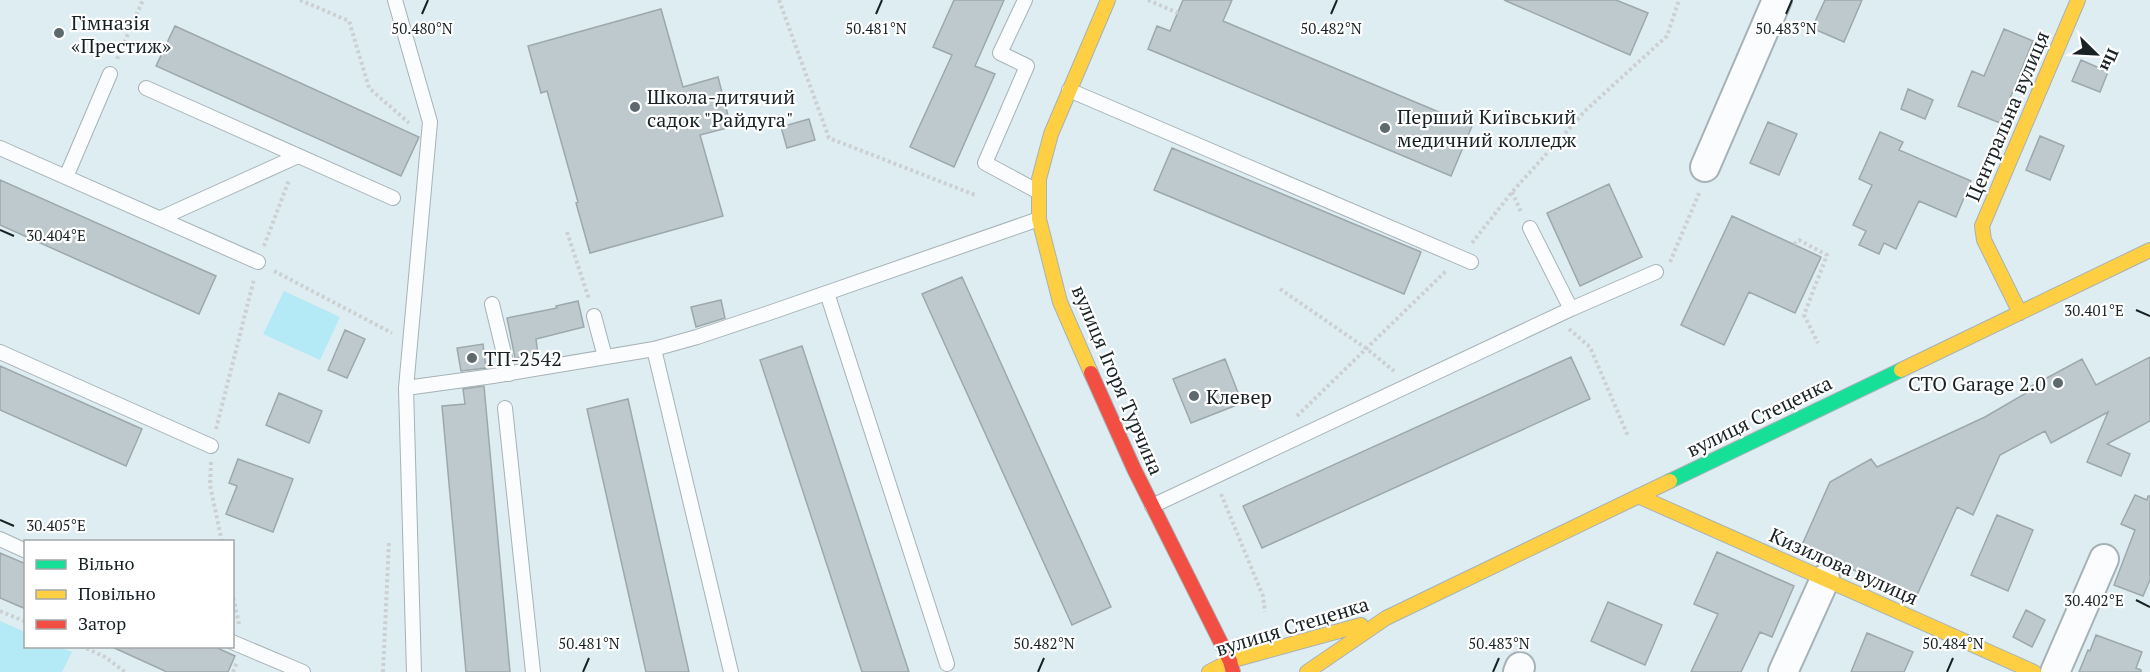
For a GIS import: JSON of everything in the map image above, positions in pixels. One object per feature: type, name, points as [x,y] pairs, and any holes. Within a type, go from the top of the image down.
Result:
[{"type":"street","name":"вулиця Ігоря Турчина","points":[[1108,0],[1050,134],[1039,179],[1039,219],[1060,302],[1152,506],[1232,667]]},
{"type":"street","points":[[1705,167],[1777,0]]},
{"type":"street","name":"Центральна вулиця","points":[[2020,313],[1984,240],[1982,226],[2078,0]]},
{"type":"street","name":"вулиця Стеценка","points":[[1209,672],[1232,667],[1386,618],[2150,250]]},
{"type":"street","name":"Кизилова вулиця","points":[[1638,496],[2034,672]]},
{"type":"street","points":[[2055,672],[2104,560]]},
{"type":"street","points":[[1783,672],[1825,579]]},
{"type":"street","name":"вулиця Стеценка","points":[[1307,672],[1386,618]]},
{"type":"lane","points":[[395,0],[430,122],[406,388],[414,672]]},
{"type":"lane","points":[[1025,0],[1000,53],[1027,66],[985,163],[1039,192]]},
{"type":"lane","points":[[66,177],[110,74]]},
{"type":"lane","points":[[146,88],[393,198]]},
{"type":"lane","points":[[1069,90],[1466,260]]},
{"type":"lane","points":[[0,148],[258,262]]},
{"type":"lane","points":[[161,218],[298,156]]},
{"type":"lane","points":[[406,388],[509,374],[654,349],[697,338],[1039,219]]},
{"type":"lane","points":[[1530,228],[1571,309]]},
{"type":"lane","points":[[1152,506],[1571,309],[1656,272]]},
{"type":"lane","points":[[827,293],[947,664]]},
{"type":"lane","points":[[492,304],[509,374]]},
{"type":"lane","points":[[594,316],[605,357]]},
{"type":"lane","points":[[654,349],[731,672]]},
{"type":"lane","points":[[0,352],[211,446]]},
{"type":"lane","points":[[505,408],[533,672]]},
{"type":"lane","points":[[0,539],[24,550]]},
{"type":"lane","points":[[238,644],[303,672]]},
{"type":"path","points":[[110,74],[143,0]]},
{"type":"path","points":[[300,0],[349,21],[369,88],[411,125]]},
{"type":"path","points":[[779,0],[829,138],[975,195]]},
{"type":"path","points":[[1148,0],[1178,13]]},
{"type":"path","points":[[1294,440],[1296,417],[1366,348],[1466,260],[1512,192],[1587,109],[1667,36],[1679,0]]},
{"type":"path","points":[[222,540],[210,485],[211,446],[258,262],[298,156]]},
{"type":"path","points":[[1656,272],[1671,261],[1698,196],[1705,167]]},
{"type":"path","points":[[567,232],[594,316]]},
{"type":"path","points":[[1794,244],[1799,240],[1827,255],[1804,315],[1818,343]]},
{"type":"path","points":[[258,262],[398,336]]},
{"type":"path","points":[[1280,289],[1366,348],[1410,385]]},
{"type":"path","points":[[1554,317],[1590,347],[1628,436]]},
{"type":"path","points":[[1214,477],[1263,596],[1265,612]]},
{"type":"path","points":[[234,609],[238,644]]},
{"type":"path","points":[[0,611],[24,621]]},
{"type":"path","points":[[85,648],[105,657],[125,672]]},
{"type":"shaded area","points":[[284,291],[340,317],[320,360],[263,334]]},
{"type":"shaded area","points":[[0,621],[24,632],[24,648],[62,648],[72,652],[62,672],[0,672]]},
{"type":"building","points":[[954,0],[1004,0],[975,66],[995,74],[954,167],[910,147],[952,55],[933,47]]},
{"type":"building","points":[[1183,0],[1232,0],[1223,21],[1472,126],[1451,176],[1148,49],[1157,26],[1170,31]]},
{"type":"building","points":[[1504,0],[1616,0],[1648,13],[1630,55]]},
{"type":"building","points":[[1825,0],[1862,0],[1844,42],[1812,28]]},
{"type":"building","points":[[661,9],[683,87],[718,77],[731,127],[700,135],[723,216],[590,253],[547,91],[541,93],[528,46]]},
{"type":"building","points":[[175,26],[419,137],[401,176],[156,66]]},
{"type":"building","points":[[2004,29],[2033,41],[2000,123],[1958,106],[1972,71],[1984,76]]},
{"type":"building","points":[[2081,60],[2108,72],[2100,92],[2072,81]]},
{"type":"building","points":[[1908,89],[1933,100],[1925,119],[1901,109]]},
{"type":"building","points":[[809,119],[815,140],[787,148],[781,127]]},
{"type":"building","points":[[1768,122],[1797,134],[1779,175],[1750,163]]},
{"type":"building","points":[[1880,132],[1903,142],[1899,150],[1971,181],[1956,217],[1919,201],[1896,249],[1884,243],[1879,254],[1859,245],[1866,231],[1853,225],[1872,185],[1859,179]]},
{"type":"building","points":[[2040,136],[2064,146],[2050,180],[2026,170]]},
{"type":"building","points":[[1172,148],[1421,252],[1404,294],[1154,190]]},
{"type":"building","points":[[0,180],[216,276],[199,314],[0,225]]},
{"type":"building","points":[[1609,184],[1642,257],[1580,286],[1547,213]]},
{"type":"building","points":[[1732,216],[1821,257],[1795,313],[1749,292],[1724,345],[1681,325]]},
{"type":"building","points":[[962,277],[1111,607],[1072,625],[922,294]]},
{"type":"building","points":[[721,300],[725,318],[696,327],[691,307]]},
{"type":"building","points":[[578,301],[584,327],[536,339],[538,354],[515,358],[507,318],[557,308],[556,306]]},
{"type":"building","points":[[345,330],[365,339],[347,378],[328,370]]},
{"type":"building","name":"ТП-2542","points":[[483,344],[486,368],[461,371],[457,348]]},
{"type":"building","points":[[802,346],[909,672],[862,672],[760,360]]},
{"type":"building","points":[[1571,357],[1590,399],[1262,548],[1243,506]]},
{"type":"building","points":[[2150,357],[2150,421],[2107,444],[2130,454],[2121,476],[2087,462],[2108,412],[2051,443],[2045,431],[2000,455],[1973,515],[1957,507],[1916,597],[1801,547],[1830,482],[1871,459],[1877,467],[1985,417],[2028,392],[2026,389],[2082,359],[2096,385]]},
{"type":"building","points":[[1225,359],[1242,403],[1191,423],[1173,379]]},
{"type":"building","points":[[0,366],[142,429],[126,466],[0,410]]},
{"type":"building","points":[[484,386],[510,672],[466,672],[442,406],[465,404],[463,389]]},
{"type":"building","points":[[279,393],[322,411],[309,443],[266,425]]},
{"type":"building","points":[[628,399],[689,672],[646,672],[587,409]]},
{"type":"building","points":[[238,459],[293,479],[273,532],[226,514],[237,486],[229,483]]},
{"type":"building","points":[[2135,495],[2147,500],[2150,496],[2150,580],[2143,596],[2114,585],[2135,530],[2121,524]]},
{"type":"building","points":[[1997,515],[2033,530],[2008,591],[1971,575]]},
{"type":"building","points":[[1717,552],[1794,586],[1772,637],[1760,632],[1741,672],[1691,672],[1718,614],[1694,604]]},
{"type":"building","points":[[0,553],[24,563],[24,608],[0,598]]},
{"type":"building","points":[[1608,602],[1662,625],[1645,665],[1591,641]]},
{"type":"building","points":[[2026,610],[2045,620],[2032,647],[2013,637]]},
{"type":"building","points":[[1867,633],[1913,652],[1904,672],[1851,672]]},
{"type":"building","points":[[2096,635],[2142,652],[2136,668],[2141,672],[2079,672]]},
{"type":"building","points":[[114,648],[217,648],[235,656],[228,672],[167,672]]},
{"type":"traffic: fast","points":[[1670,481],[1901,370]]},
{"type":"traffic: slow","points":[[1091,373],[1060,302],[1039,219],[1039,179],[1051,134],[1108,0]]},
{"type":"traffic: slow","points":[[2020,313],[1984,240],[1982,226],[2078,0]]},
{"type":"traffic: slow","points":[[1901,370],[2150,250]]},
{"type":"traffic: slow","points":[[1307,672],[1386,618],[1670,481]]},
{"type":"traffic: slow","points":[[1638,496],[2034,672]]},
{"type":"traffic: slow","points":[[1209,672],[1230,661],[1361,625]]},
{"type":"traffic: jam","points":[[1091,373],[1134,469],[1230,661],[1233,672]]},
{"type":"place","name":"Гімназія «Престиж»","points":[[59,33]]},
{"type":"place","name":"Школа-дитячий садок \"Райдуга\"","points":[[635,107]]},
{"type":"place","name":"Перший Київський медичний колледж","points":[[1385,128]]},
{"type":"place","name":"ТП-2542","points":[[472,358]]},
{"type":"place","name":"СТО Garage 2.0","points":[[2058,383]]},
{"type":"place","name":"Клевер","points":[[1194,396]]}]
